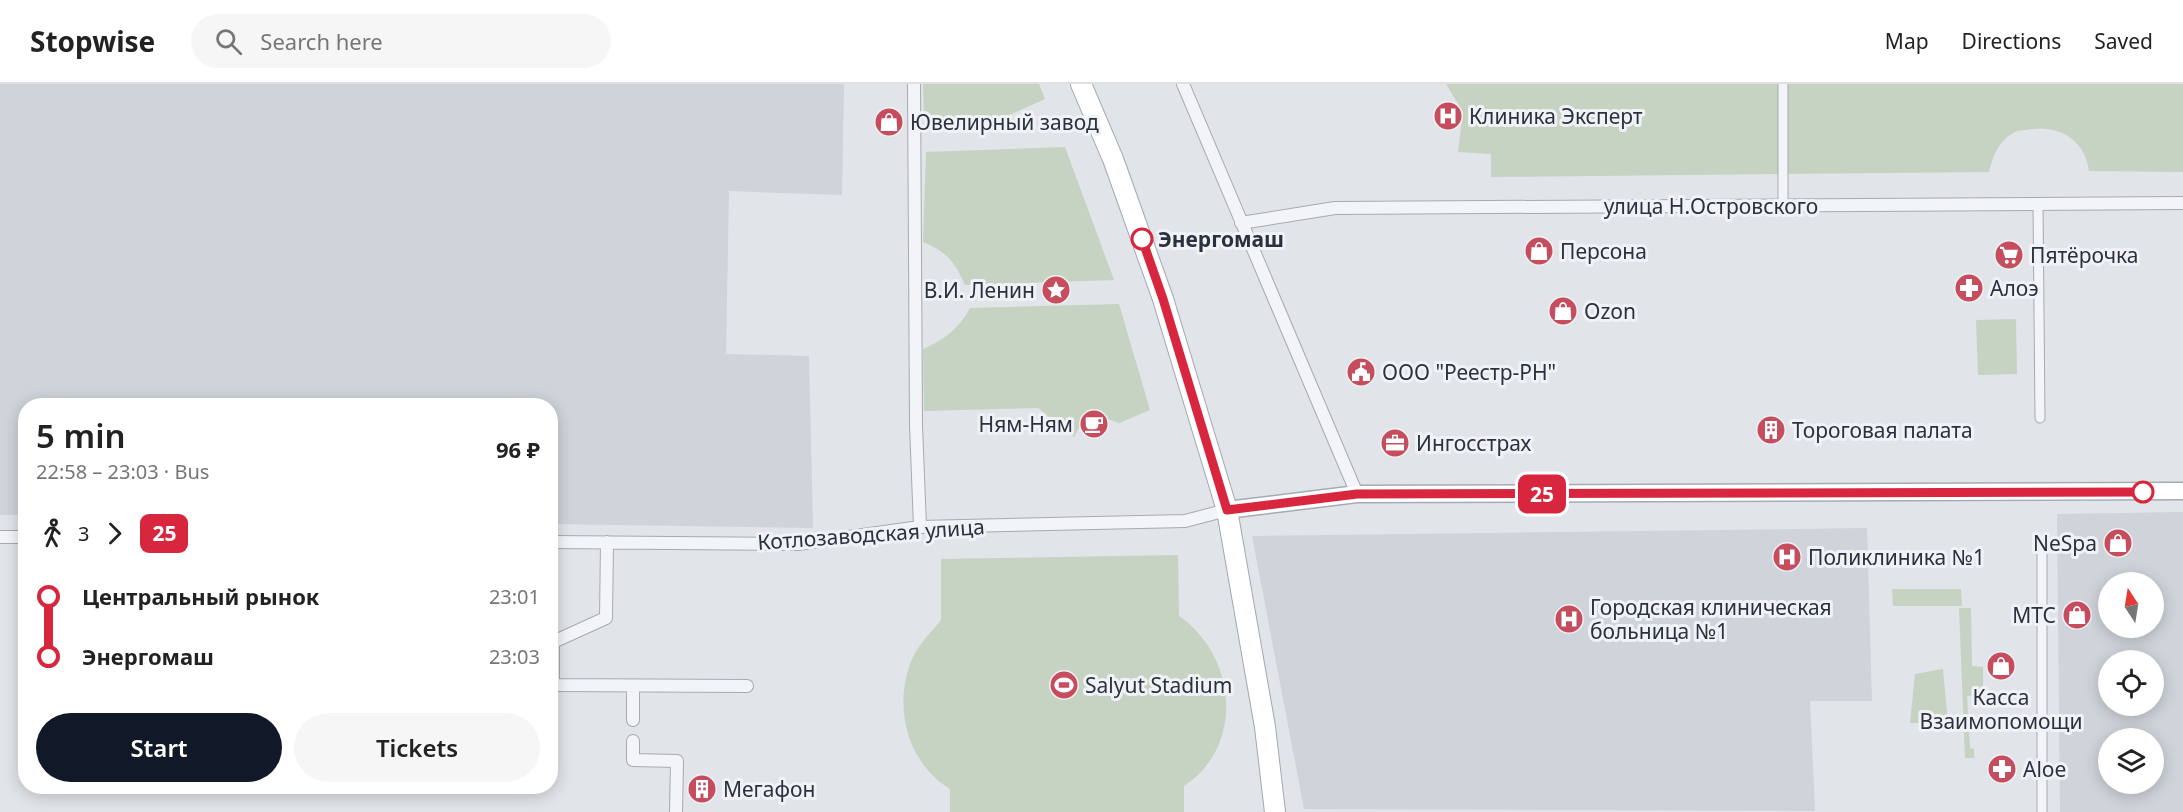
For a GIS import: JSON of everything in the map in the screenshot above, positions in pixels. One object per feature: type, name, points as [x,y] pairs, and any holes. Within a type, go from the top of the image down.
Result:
[{"type":"main road","points":[[1081,84],[1113,159],[1163,299],[1225,506],[1265,727],[1275,812]]},
{"type":"main road","points":[[1225,506],[1357,494],[2183,491]]},
{"type":"street","points":[[914,84],[916,425],[920,527]]},
{"type":"street","points":[[1183,84],[1240,223],[1357,494]]},
{"type":"street","points":[[1783,84],[1783,205]]},
{"type":"street","name":"улица Н.Островского","points":[[1240,223],[1335,208],[2183,202]]},
{"type":"street","points":[[2038,204],[2040,418]]},
{"type":"street","name":"Котлозаводская улица","points":[[558,542],[798,544],[920,527],[1185,520],[1225,506]]},
{"type":"street","points":[[0,537],[18,537]]},
{"type":"street","points":[[558,640],[606,618],[607,542]]},
{"type":"street","points":[[2042,549],[2042,812]]},
{"type":"street","points":[[558,686],[747,686]]},
{"type":"street","points":[[633,686],[633,720]]},
{"type":"street","points":[[633,741],[633,760],[677,761],[676,812]]},
{"type":"shaded area","points":[[0,84],[844,84],[842,195],[729,191],[726,354],[809,356],[813,528],[558,524],[558,398],[18,398],[18,515],[0,515]]},
{"type":"shaded area","points":[[2183,512],[2183,812],[2060,812],[2057,514]]},
{"type":"shaded area","name":"Городская клиническая больница №1","points":[[1867,528],[1872,701],[1810,701],[1815,811],[1304,809],[1252,536]]},
{"type":"green space","points":[[923,84],[1039,84],[1045,99],[996,121],[924,119]]},
{"type":"green space","points":[[1446,84],[2183,84],[2183,172],[2089,171],[2083,152],[2077,144],[2062,133],[2043,128],[2013,133],[2003,141],[1992,160],[1989,172],[1491,177],[1491,154],[1458,152],[1463,112]]},
{"type":"green space","points":[[1065,147],[1114,280],[965,285],[958,270],[949,259],[923,242],[926,152]]},
{"type":"green space","points":[[1119,304],[1150,410],[1119,423],[1087,412],[1074,437],[1038,408],[924,411],[923,349],[950,333],[970,308]]},
{"type":"green space","points":[[2016,319],[2017,374],[1978,375],[1976,320]]},
{"type":"green space","name":"Salyut Stadium","points":[[1178,555],[1179,616],[1198,633],[1213,654],[1222,677],[1226,701],[1225,725],[1217,748],[1204,769],[1184,786],[1184,812],[950,812],[950,789],[935,778],[913,748],[904,712],[907,675],[913,657],[922,642],[941,620],[941,559]]},
{"type":"green space","points":[[1892,589],[1961,589],[1962,606],[1893,606]]},
{"type":"green space","points":[[1959,608],[1971,608],[1972,666],[1983,667],[1983,695],[1967,696],[1970,748],[1974,749],[1974,758],[1965,758]]},
{"type":"green space","points":[[1943,669],[1948,723],[1910,723],[1915,674]]},
{"type":"bus line","name":"25","points":[[1142,239],[1163,299],[1227,510],[1357,494],[2143,492]]},
{"type":"place","name":"Клиника Эксперт","points":[[1448,116]]},
{"type":"place","name":"Ювелирный завод","points":[[889,122]]},
{"type":"place","name":"Энергомаш","points":[[1142,239]]},
{"type":"place","name":"Персона","points":[[1539,251]]},
{"type":"place","name":"Пятёрочка","points":[[2009,255]]},
{"type":"place","name":"Алоэ","points":[[1969,288]]},
{"type":"place","name":"В.И. Ленин","points":[[1056,290]]},
{"type":"place","name":"Ozon","points":[[1563,311]]},
{"type":"place","name":"ООО \"Реестр-РН\"","points":[[1361,372]]},
{"type":"place","name":"Ням-Ням","points":[[1094,424]]},
{"type":"place","name":"Тороговая палата","points":[[1771,430]]},
{"type":"place","name":"Ингосстрах","points":[[1395,443]]},
{"type":"place","name":"NeSpa","points":[[2118,543]]},
{"type":"place","name":"Поликлиника №1","points":[[1787,557]]},
{"type":"place","name":"МТС","points":[[2077,615]]},
{"type":"place","name":"Городская клиническая больница №1","points":[[1569,619]]},
{"type":"place","name":"Касса Взаимопомощи","points":[[2001,666]]},
{"type":"place","name":"Salyut Stadium","points":[[1064,685]]},
{"type":"place","name":"Aloe","points":[[2002,769]]},
{"type":"place","name":"Мегафон","points":[[702,789]]}]
